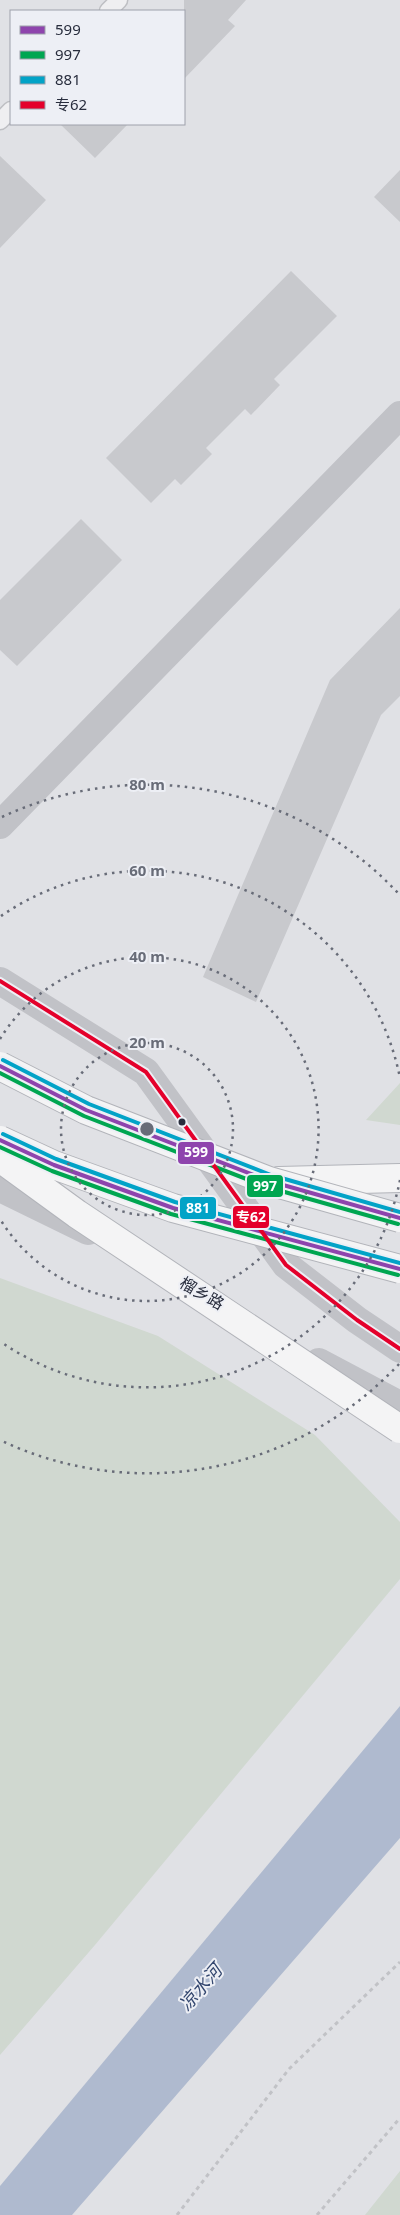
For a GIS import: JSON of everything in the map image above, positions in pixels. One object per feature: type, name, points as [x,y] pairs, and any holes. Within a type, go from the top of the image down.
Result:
[{"type":"highway","points":[[0,1066],[86,1110],[269,1181],[400,1218]]},
{"type":"highway","points":[[0,1140],[54,1165],[174,1208],[400,1269]]},
{"type":"highway","points":[[0,1158],[77,1214],[400,1429]]},
{"type":"highway","points":[[269,1181],[400,1178]]},
{"type":"street","points":[[0,825],[400,415]]},
{"type":"street","points":[[0,981],[146,1072],[286,1265],[357,1320],[400,1349]]},
{"type":"street","name":"榴乡路","points":[[0,1188],[145,1259],[345,1377],[400,1405]]},
{"type":"lane","points":[[109,10],[119,0]]},
{"type":"lane","points":[[0,121],[10,111]]},
{"type":"path","points":[[177,2215],[290,2069],[400,1962]]},
{"type":"path","points":[[317,2215],[400,2118]]},
{"type":"shaded area","points":[[400,1083],[400,1125],[366,1120]]},
{"type":"shaded area","points":[[0,1278],[158,1336],[315,1435],[400,1522],[400,1579],[95,1945],[0,2055]]},
{"type":"shaded area","points":[[400,2171],[400,2215],[365,2215]]},
{"type":"water","name":"凉水河","points":[[400,1706],[400,1838],[72,2215],[0,2215],[0,2186]]},
{"type":"building","points":[[184,0],[246,0],[228,20],[235,26],[185,78],[185,10]]},
{"type":"building","points":[[61,125],[127,125],[95,158]]},
{"type":"building","points":[[0,156],[46,200],[0,248]]},
{"type":"building","points":[[400,170],[400,222],[374,197]]},
{"type":"building","points":[[291,271],[337,316],[274,379],[280,385],[251,415],[245,409],[206,448],[212,454],[181,485],[175,479],[151,503],[106,458]]},
{"type":"building","points":[[81,519],[122,560],[17,666],[0,650],[0,600]]},
{"type":"building","points":[[400,608],[400,696],[381,715],[256,1002],[203,977],[330,680]]},
{"type":"transit line","name":"专62","points":[[0,981],[146,1072],[286,1265],[357,1320],[400,1349]]},
{"type":"transit line","name":"881","points":[[3,1060],[89,1104],[271,1175],[400,1212]]},
{"type":"transit line","name":"599","points":[[0,1066],[86,1110],[269,1181],[400,1218]]},
{"type":"transit line","name":"997","points":[[0,1073],[84,1116],[267,1187],[398,1224]]},
{"type":"transit line","name":"881","points":[[3,1134],[56,1159],[175,1202],[400,1263]]},
{"type":"transit line","name":"599","points":[[0,1140],[54,1165],[173,1208],[400,1269]]},
{"type":"transit line","name":"997","points":[[0,1147],[52,1171],[171,1214],[398,1275]]}]
